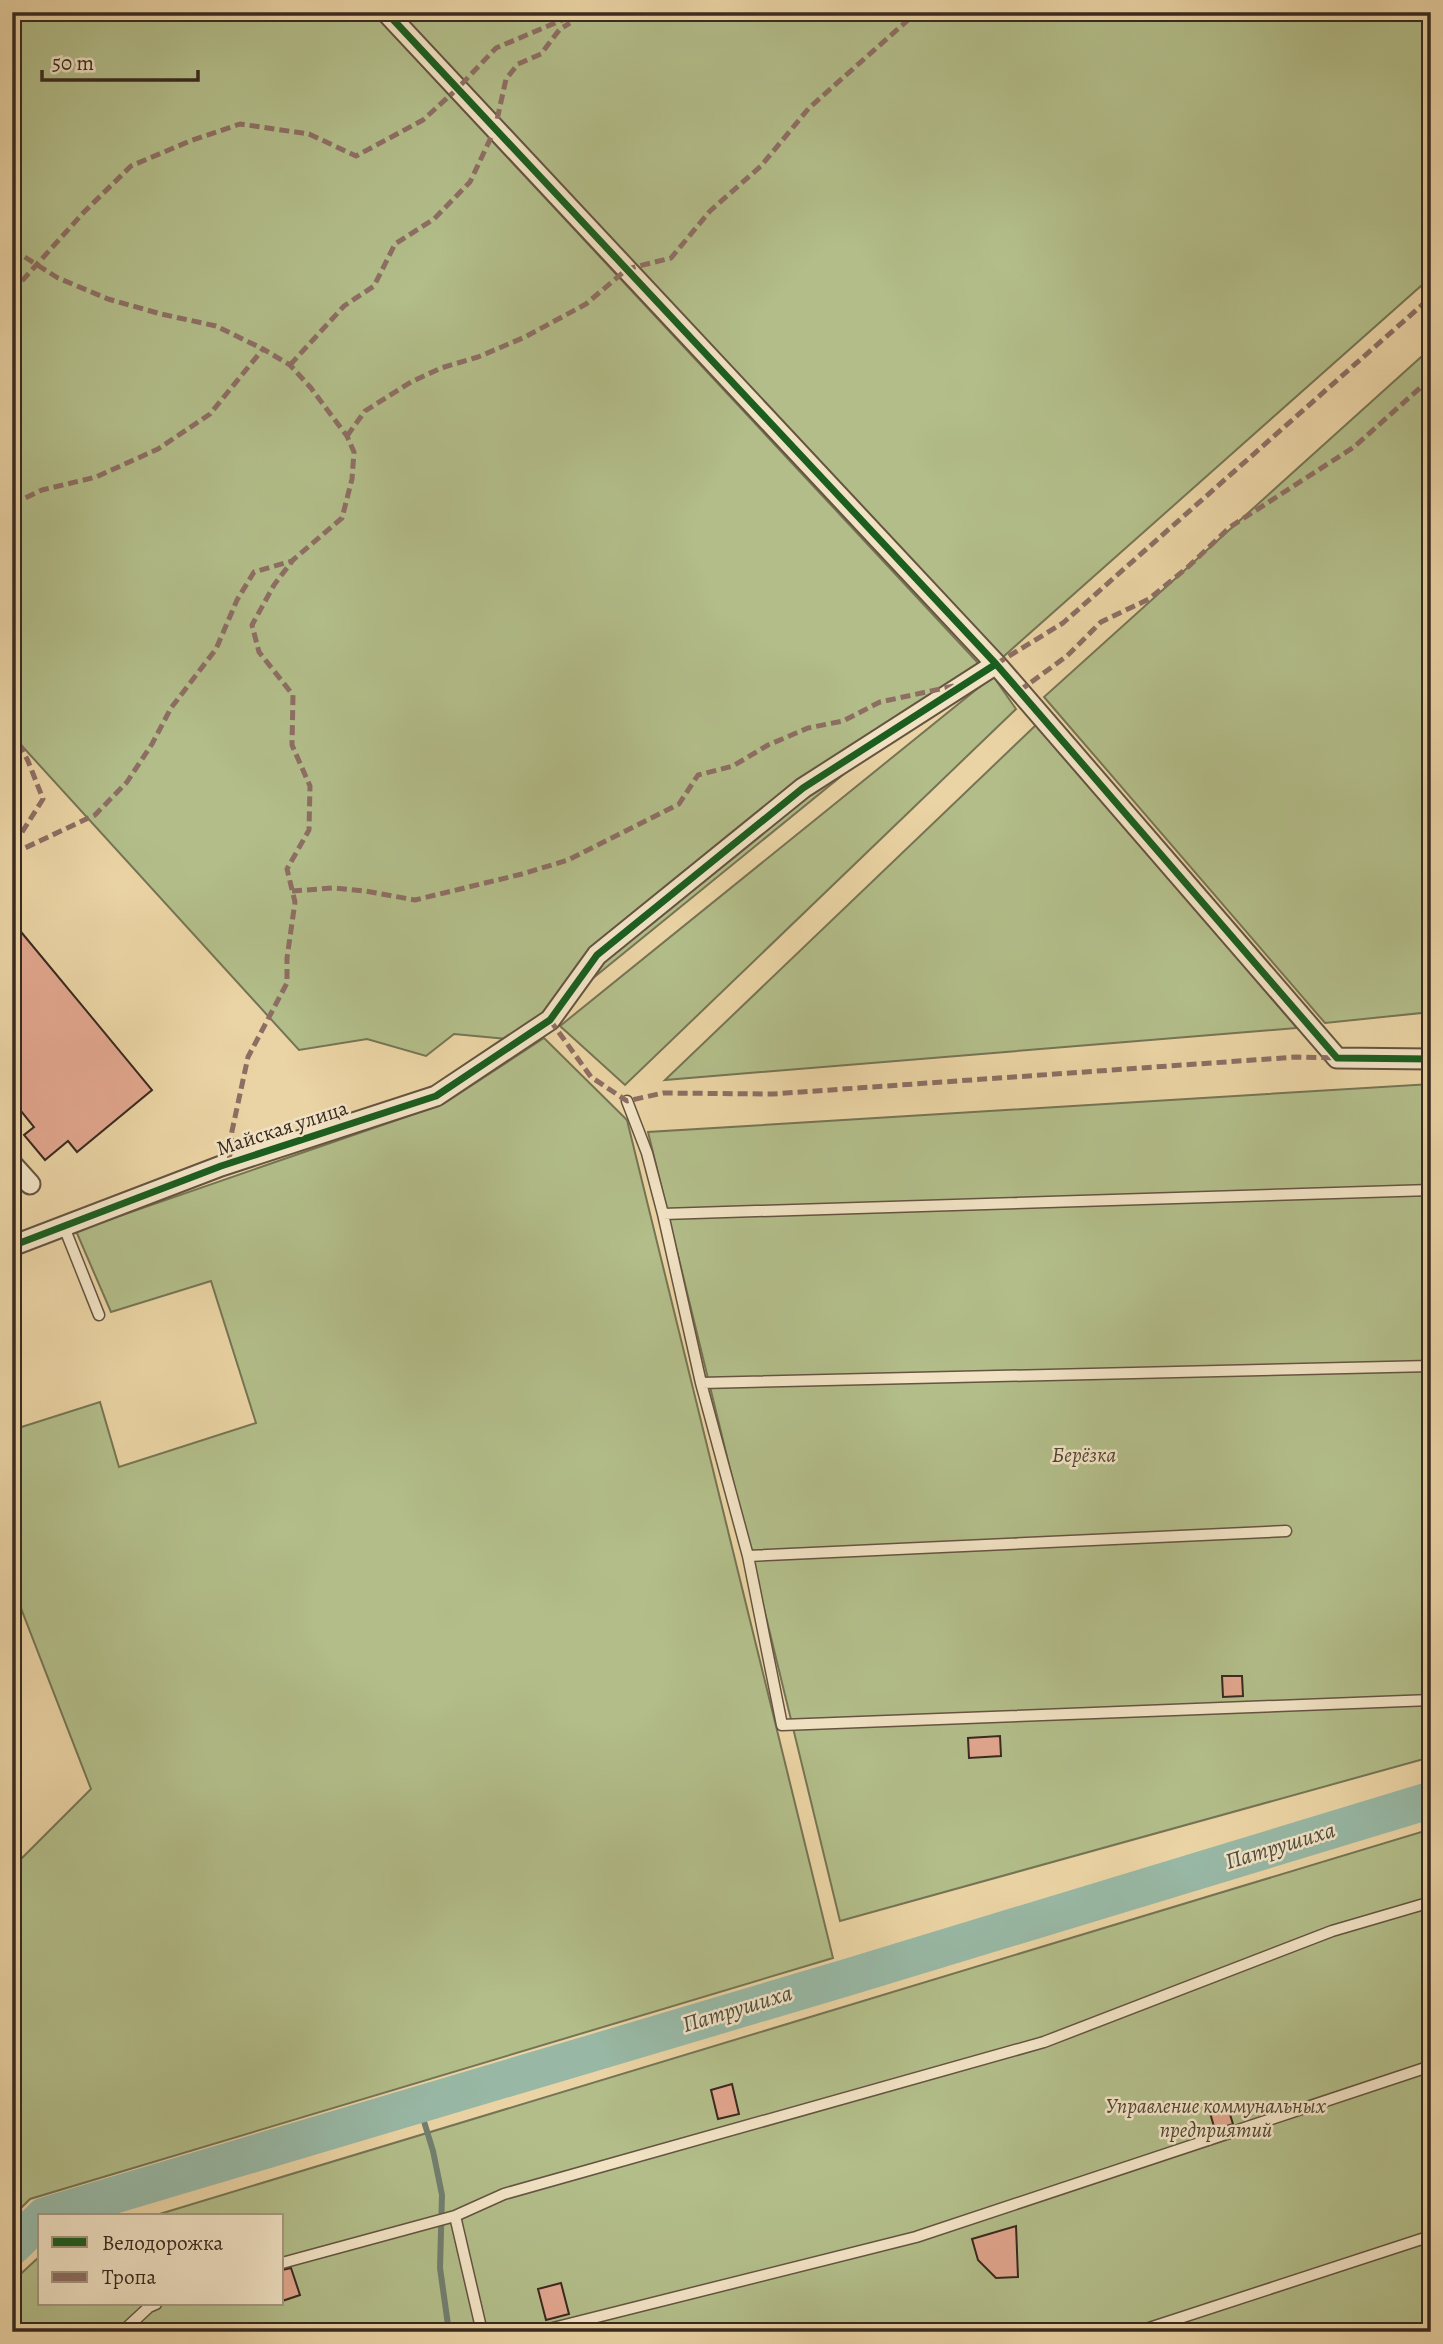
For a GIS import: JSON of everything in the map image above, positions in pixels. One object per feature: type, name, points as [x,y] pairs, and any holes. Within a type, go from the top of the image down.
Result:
[{"type":"street","points":[[386,12],[996,664],[1337,1058],[1431,1059]]},
{"type":"street","name":"Майская улица","points":[[12,1246],[221,1166],[436,1096],[550,1020],[597,955],[803,788],[996,664]]},
{"type":"street","points":[[12,1164],[30,1184]]},
{"type":"lane","points":[[627,1101],[648,1153],[701,1382],[748,1556],[782,1725],[1431,1700]]},
{"type":"lane","points":[[663,1214],[1431,1190]]},
{"type":"lane","points":[[64,1227],[99,1315]]},
{"type":"lane","points":[[701,1382],[1431,1366]]},
{"type":"lane","points":[[748,1556],[1286,1531]]},
{"type":"lane","points":[[284,2262],[455,2216],[504,2194],[1044,2042],[1332,1931],[1431,1902]]},
{"type":"lane","points":[[537,2332],[916,2237],[1431,2066]]},
{"type":"lane","points":[[455,2216],[482,2332]]},
{"type":"lane","points":[[1137,2332],[1431,2236]]},
{"type":"lane","points":[[122,2332],[151,2306]]},
{"type":"green space","points":[[12,12],[372,12],[979,664],[517,1040],[454,1034],[426,1056],[367,1039],[299,1050],[12,735]]},
{"type":"green space","points":[[400,12],[1431,12],[1431,277],[1003,657]]},
{"type":"green space","points":[[1431,348],[1431,1012],[1325,1023],[1044,697]]},
{"type":"green space","points":[[993,676],[1016,709],[625,1085],[560,1026]]},
{"type":"green space","points":[[1037,724],[1297,1028],[665,1080]]},
{"type":"green space","points":[[544,1038],[627,1120],[833,1958],[30,2199],[12,2217],[12,1868],[91,1789],[12,1585],[12,1430],[100,1402],[119,1467],[256,1423],[211,1281],[111,1312],[76,1231],[443,1104]]},
{"type":"green space","name":"Берёзка","points":[[1431,1084],[1431,1757],[840,1921],[648,1132]]},
{"type":"green space","name":"Управление коммунальных предприятий","points":[[1431,1829],[1431,2324],[1405,2332],[12,2332],[12,2282],[38,2258],[38,2306],[284,2306],[284,2214],[160,2214]]},
{"type":"building","points":[[12,921],[152,1090],[77,1152],[68,1141],[45,1160],[24,1135],[34,1127],[12,1100]]},
{"type":"building","points":[[1222,1676],[1242,1676],[1243,1696],[1223,1697]]},
{"type":"building","points":[[1000,1736],[1001,1756],[969,1758],[968,1738]]},
{"type":"building","points":[[732,2084],[739,2114],[718,2119],[711,2090]]},
{"type":"building","points":[[1228,2108],[1233,2124],[1215,2130],[1210,2113]]},
{"type":"building","points":[[1016,2226],[1018,2277],[996,2278],[978,2260],[972,2239]]},
{"type":"building","points":[[291,2268],[300,2295],[284,2300],[284,2270]]},
{"type":"building","points":[[561,2283],[569,2314],[546,2320],[538,2289]]},
{"type":"waterway","name":"Патрушиха","points":[[51,2214],[845,1978],[1431,1800]]},
{"type":"waterway","points":[[419,2105],[433,2151],[442,2195],[440,2268],[449,2332]]},
{"type":"waterway","name":"Патрушиха","points":[[12,2247],[38,2222]]},
{"type":"marked path","points":[[12,292],[84,212],[131,166],[190,141],[240,124],[309,134],[356,156],[423,120],[496,48],[581,12]]},
{"type":"marked path","points":[[347,436],[365,411],[411,382],[525,337],[586,304],[627,269],[671,258],[710,211],[761,166],[809,108],[917,12]]},
{"type":"marked path","points":[[290,365],[344,306],[374,286],[395,244],[434,219],[470,182],[495,129],[506,79],[518,64],[541,54],[560,29],[570,23]]},
{"type":"marked path","points":[[12,249],[58,278],[108,299],[216,326],[263,349]]},
{"type":"marked path","points":[[996,664],[1063,623],[1431,297]]},
{"type":"marked path","points":[[12,504],[42,490],[96,477],[158,449],[210,414],[263,349],[290,365],[311,388],[347,436],[354,452],[352,479],[342,518],[293,560],[274,585],[252,625],[259,652],[293,695],[292,745],[310,786],[309,830],[287,869],[295,902],[287,958],[287,983],[248,1057],[232,1131],[229,1164]]},
{"type":"marked path","points":[[1019,691],[1067,656],[1101,622],[1149,599],[1230,527],[1354,447],[1431,378]]},
{"type":"marked path","points":[[12,854],[95,815],[127,782],[171,708],[216,649],[237,600],[254,572],[292,561]]},
{"type":"marked path","points":[[292,891],[333,888],[415,900],[568,860],[679,804],[698,775],[733,766],[768,745],[808,728],[843,721],[880,702],[954,686]]},
{"type":"marked path","points":[[12,730],[43,799],[12,848]]},
{"type":"marked path","points":[[550,1020],[591,1077],[627,1101],[663,1093],[773,1094],[1296,1057],[1337,1058]]},
{"type":"cycle path","points":[[386,12],[996,664],[1337,1058],[1431,1059]]},
{"type":"cycle path","points":[[12,1246],[221,1166],[436,1096],[550,1020],[597,955],[803,788],[996,664]]}]
